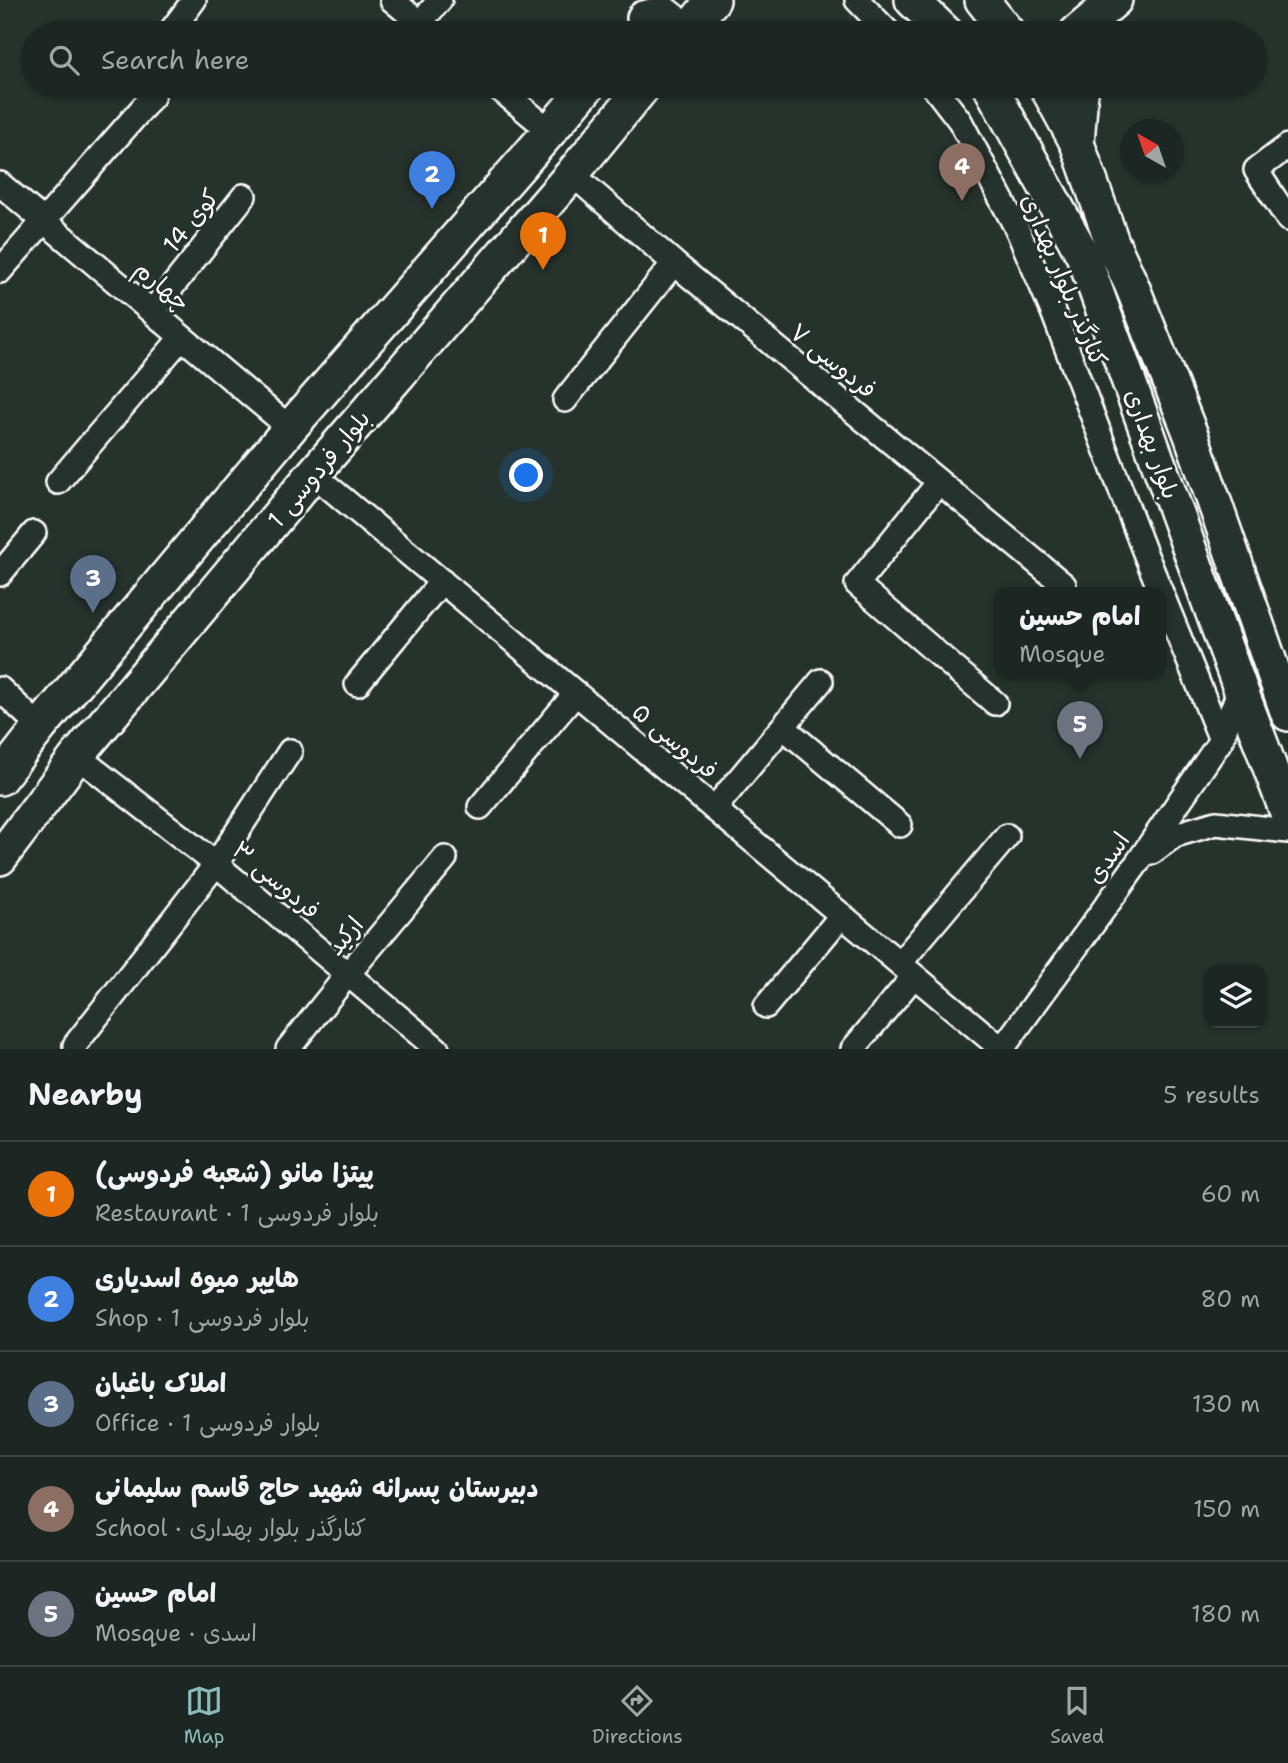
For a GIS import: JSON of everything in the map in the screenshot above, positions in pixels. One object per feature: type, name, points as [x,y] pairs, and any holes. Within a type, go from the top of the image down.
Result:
[{"type":"main road","points":[[696,21],[713,0]]},
{"type":"main road","points":[[912,0],[934,21]]},
{"type":"main road","points":[[982,0],[999,21]]},
{"type":"main road","points":[[1090,21],[1115,0]]},
{"type":"main road","points":[[1112,21],[1124,0]]},
{"type":"main road","points":[[645,17],[663,13],[673,21]]},
{"type":"main road","name":"بلوار فردوسی 1","points":[[0,778],[290,428],[577,98]]},
{"type":"main road","name":"بلوار فردوسی 1","points":[[0,858],[77,756],[313,474],[634,98]]},
{"type":"main road","name":"بلوار بهداری","points":[[997,98],[1083,256],[1288,815]]},
{"type":"main road","name":"بلوار بهداری","points":[[1053,98],[1077,143],[1112,242],[1191,435],[1288,715]]},
{"type":"main road","points":[[1077,143],[1080,98]]},
{"type":"main road","points":[[40,727],[77,756]]},
{"type":"street","points":[[178,21],[194,0]]},
{"type":"street","points":[[392,0],[418,21]]},
{"type":"street","points":[[430,21],[440,0]]},
{"type":"street","points":[[857,0],[877,21]]},
{"type":"street","points":[[0,271],[151,98]]},
{"type":"street","points":[[510,98],[550,131]]},
{"type":"street","name":"کنارگذر بلوار بهداری","points":[[942,98],[960,121],[1018,231],[1159,587]]},
{"type":"street","points":[[1288,146],[1256,170],[1288,219]]},
{"type":"street","name":"فردوسی ۷","points":[[572,174],[674,263],[1064,584]]},
{"type":"street","name":"چهارم","points":[[0,184],[290,428]]},
{"type":"street","name":"کوی 14","points":[[152,312],[244,196]]},
{"type":"street","points":[[565,400],[674,263]]},
{"type":"street","points":[[58,482],[182,337]]},
{"type":"street","name":"فردوسی ۵","points":[[313,474],[1002,1049]]},
{"type":"street","points":[[939,482],[857,584],[995,703]]},
{"type":"street","points":[[0,574],[34,533]]},
{"type":"street","points":[[357,684],[442,582]]},
{"type":"street","name":"کنارگذر بلوار بهداری","points":[[1166,605],[1221,740]]},
{"type":"street","points":[[714,809],[821,681]]},
{"type":"street","name":"اسدی","points":[[1002,1049],[1138,862],[1221,740],[1240,688]]},
{"type":"street","points":[[0,689],[40,727]]},
{"type":"street","points":[[480,807],[576,693]]},
{"type":"street","points":[[783,727],[900,825]]},
{"type":"street","points":[[75,1045],[216,864],[290,751]]},
{"type":"street","name":"فردوسی ۳","points":[[77,756],[216,864],[437,1049]]},
{"type":"street","points":[[1138,862],[1175,835],[1216,823],[1288,831]]},
{"type":"street","points":[[853,1049],[907,970],[1007,836]]},
{"type":"street","name":"ارکید","points":[[288,1049],[445,858]]},
{"type":"street","points":[[766,1006],[842,915]]},
{"type":"place","name":"دبیرستان پسرانه شهید حاج قاسم سلیمانی","points":[[962,201]]},
{"type":"place","name":"هایپر میوه اسدیاری","points":[[432,209]]},
{"type":"place","name":"پیتزا مانو (شعبه فردوسی)","points":[[543,270]]},
{"type":"place","name":"املاک باغبان","points":[[93,613]]},
{"type":"place","name":"امام حسین","points":[[1080,759]]}]
